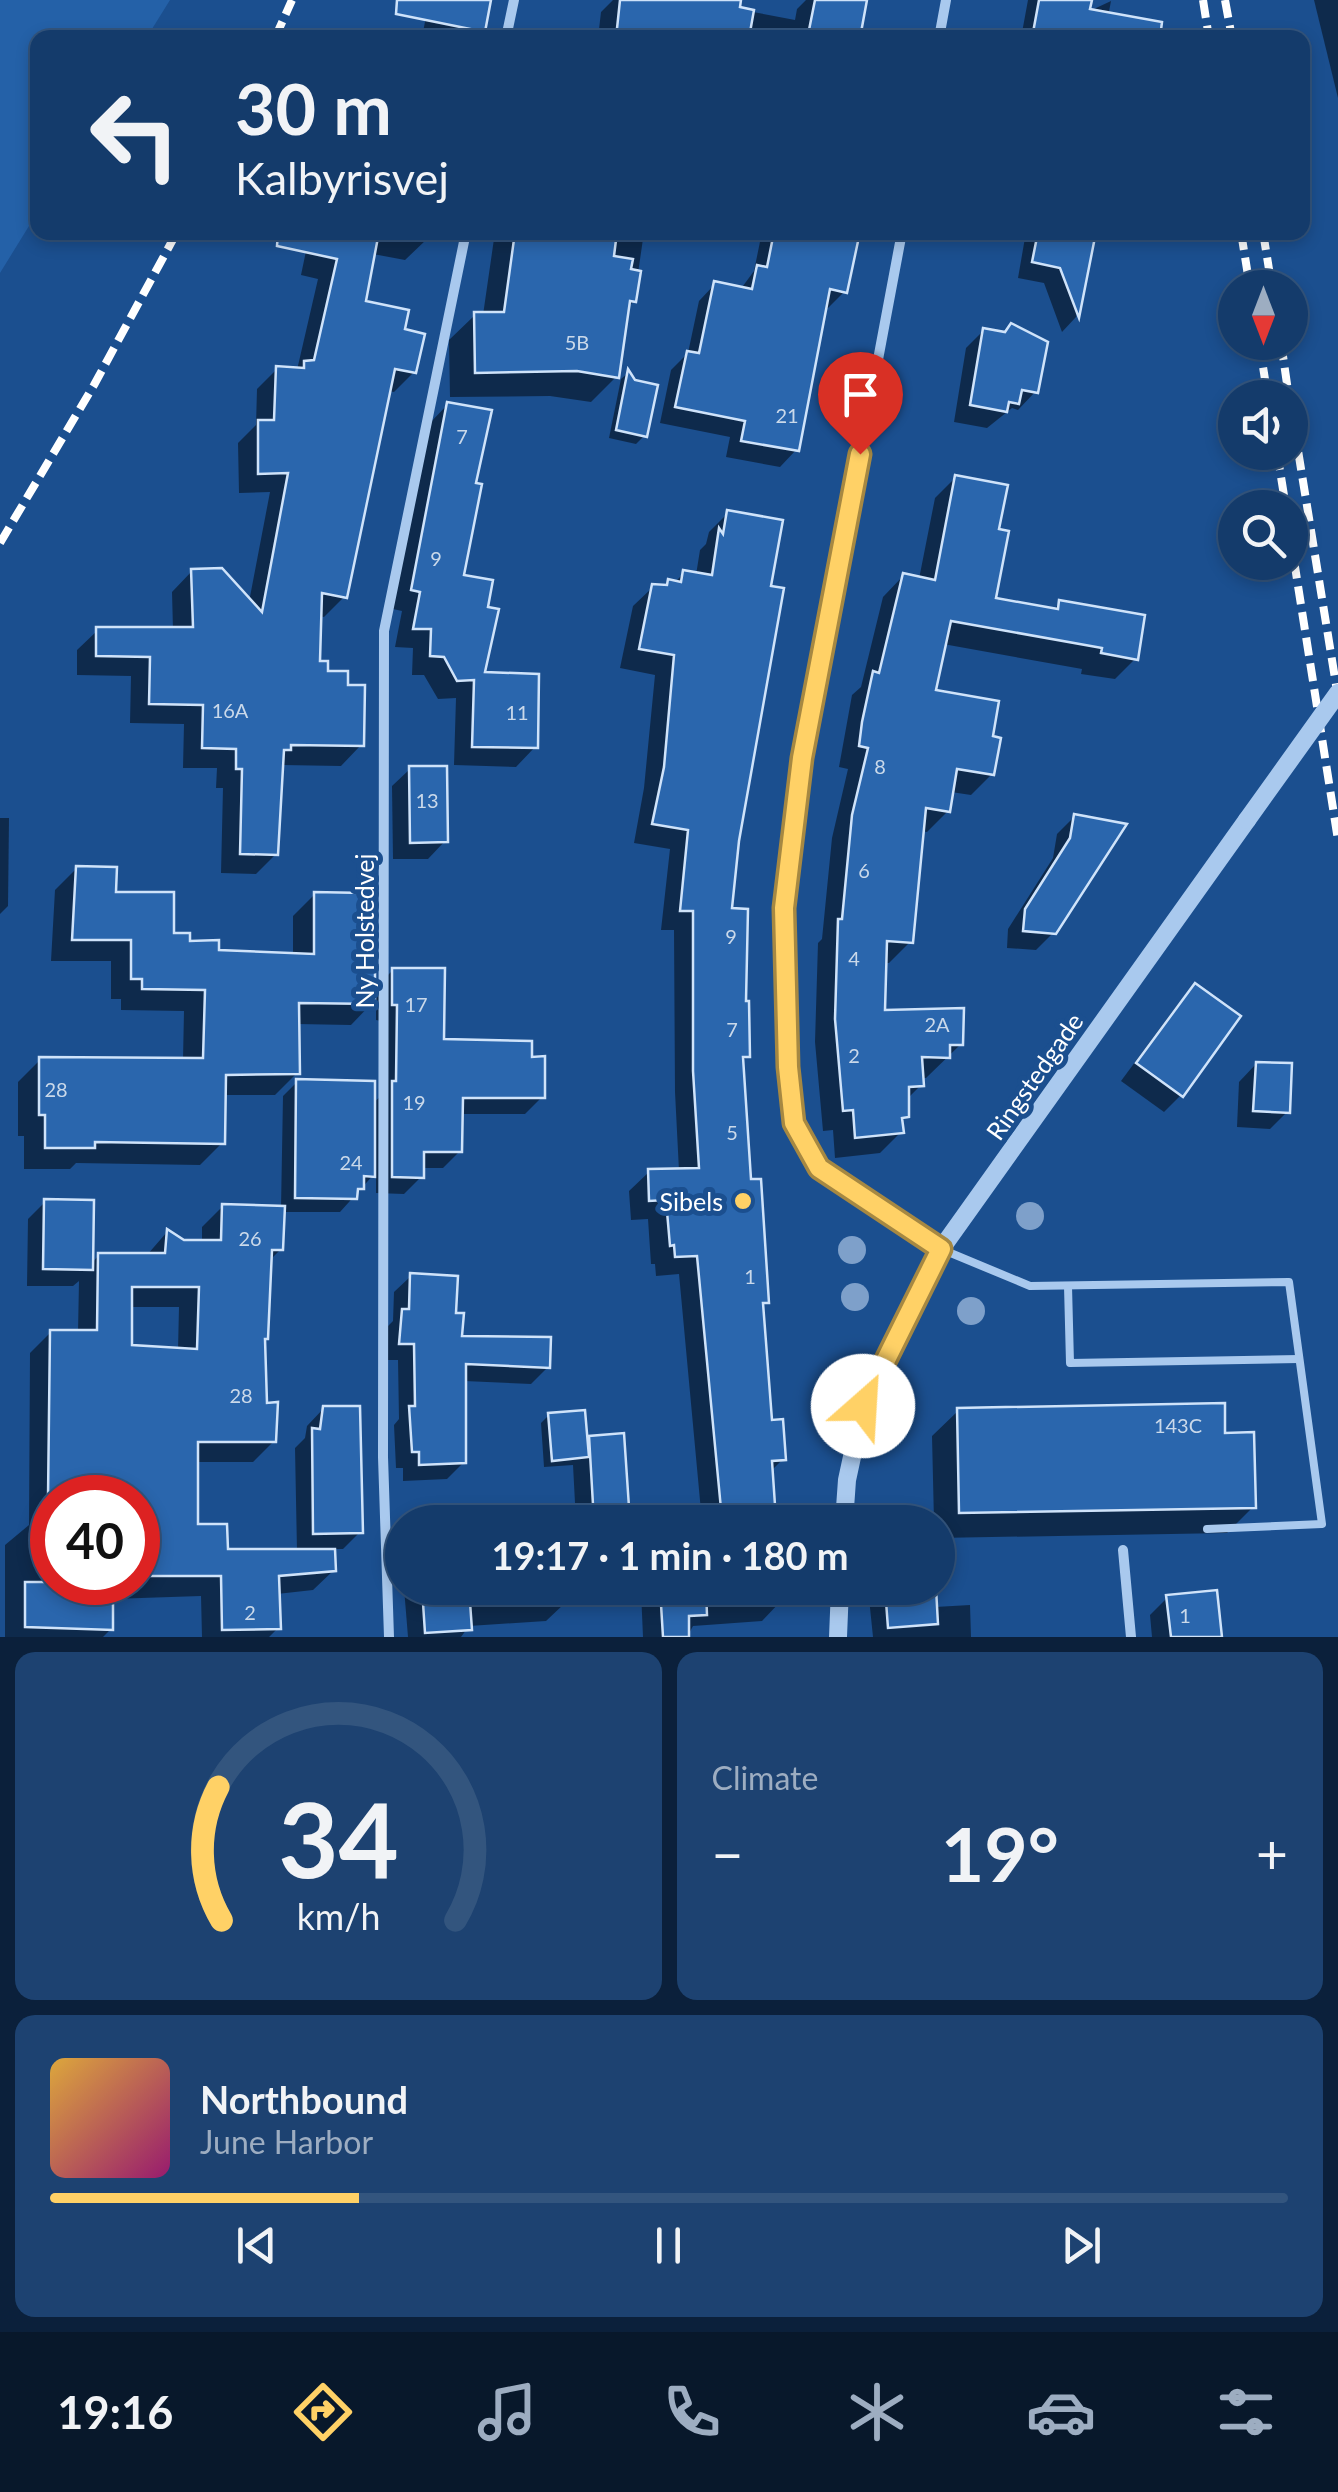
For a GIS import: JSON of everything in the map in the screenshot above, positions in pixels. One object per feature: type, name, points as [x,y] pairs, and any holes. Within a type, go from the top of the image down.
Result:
[{"type":"street","points":[[508,30],[514,0]]},
{"type":"street","points":[[940,30],[946,0]]},
{"type":"street","name":"Ny Holstedvej","points":[[389,1637],[383,1457],[384,631],[464,240]]},
{"type":"street","points":[[900,240],[802,758],[784,908],[788,1067],[794,1123],[819,1168],[941,1249]]},
{"type":"street","name":"Ringstedgade","points":[[846,1505],[863,1406],[941,1249],[1338,693]]},
{"type":"street","points":[[1123,1550],[1131,1637]]},
{"type":"street","points":[[838,1637],[839,1605]]},
{"type":"lane","points":[[941,1249],[1030,1286],[1288,1282],[1322,1524],[1206,1529]]},
{"type":"lane","points":[[1068,1286],[1070,1363],[1299,1359]]},
{"type":"shaded area","points":[[0,0],[170,0],[151,30],[30,30],[30,224],[0,273]]},
{"type":"building","points":[[397,0],[491,0],[485,30],[396,14]]},
{"type":"building","points":[[620,0],[741,0],[740,7],[754,10],[750,30],[617,30]]},
{"type":"building","points":[[815,0],[867,0],[861,30],[809,30]]},
{"type":"building","points":[[1039,0],[1092,0],[1090,9],[1162,22],[1161,30],[1033,30]]},
{"type":"building","points":[[277,240],[377,240],[366,301],[409,310],[405,329],[425,334],[416,373],[395,369],[347,598],[322,593],[320,661],[328,661],[328,671],[348,671],[348,685],[365,685],[364,746],[291,745],[291,750],[284,750],[278,855],[240,854],[242,769],[236,769],[236,749],[202,748],[203,705],[149,704],[150,657],[96,656],[96,627],[193,627],[191,569],[222,568],[262,612],[288,473],[258,474],[258,420],[274,420],[276,366],[304,368],[304,361],[314,360],[337,259],[277,246]]},
{"type":"building","points":[[514,240],[616,240],[614,256],[633,259],[631,269],[641,271],[636,302],[630,301],[619,378],[577,371],[475,373],[474,312],[504,312]]},
{"type":"building","points":[[772,240],[858,240],[847,293],[830,289],[799,451],[741,441],[745,421],[675,407],[687,351],[699,353],[714,281],[752,289],[757,265],[767,267]]},
{"type":"building","points":[[1036,240],[1094,240],[1079,318],[1060,268],[1032,262]]},
{"type":"building","points":[[1011,323],[1048,342],[1038,393],[1022,390],[1019,404],[1009,402],[1007,412],[970,405],[983,328],[1005,332]]},
{"type":"building","points":[[628,369],[635,380],[658,385],[647,437],[616,430]]},
{"type":"building","points":[[447,402],[492,410],[476,483],[482,484],[464,575],[493,580],[488,607],[499,609],[485,672],[539,674],[538,748],[472,747],[474,680],[457,681],[444,657],[430,656],[431,629],[413,629],[420,592],[411,590]]},
{"type":"building","points":[[955,475],[1008,485],[999,529],[1009,531],[996,598],[1058,609],[1059,600],[1145,615],[1138,660],[1101,653],[1102,648],[951,621],[936,690],[999,701],[993,736],[1001,738],[994,775],[957,769],[950,812],[926,808],[913,943],[887,941],[885,1010],[964,1008],[963,1045],[950,1045],[950,1058],[922,1057],[924,1086],[909,1087],[909,1117],[902,1118],[904,1133],[855,1138],[853,1110],[843,1111],[835,1019],[838,919],[842,919],[852,815],[868,748],[859,746],[862,722],[873,671],[879,673],[903,573],[935,580]]},
{"type":"building","points":[[727,510],[783,520],[771,586],[784,588],[739,841],[732,908],[748,909],[746,1001],[750,1057],[743,1057],[751,1179],[761,1179],[769,1303],[763,1303],[772,1420],[783,1419],[786,1460],[772,1461],[775,1505],[721,1505],[697,1256],[675,1257],[674,1245],[670,1246],[666,1200],[649,1201],[648,1169],[699,1168],[693,1071],[693,911],[680,911],[688,830],[652,824],[664,767],[674,655],[639,649],[652,584],[667,585],[668,579],[681,582],[683,570],[712,575],[719,528],[723,534]]},
{"type":"building","points":[[409,766],[447,766],[448,842],[410,843]]},
{"type":"building","points":[[1074,814],[1127,824],[1056,934],[1023,931],[1025,909],[1070,838]]},
{"type":"building","points":[[76,866],[117,867],[116,892],[174,892],[174,933],[190,933],[190,941],[219,940],[219,950],[314,954],[314,892],[365,893],[363,967],[375,968],[375,1004],[299,1003],[300,1074],[226,1075],[225,1144],[95,1142],[95,1148],[45,1148],[45,1115],[39,1115],[39,1057],[203,1058],[205,990],[142,989],[142,979],[131,979],[131,940],[72,940]]},
{"type":"building","points":[[392,968],[445,968],[444,1039],[532,1041],[532,1057],[545,1056],[545,1098],[463,1098],[462,1152],[424,1152],[424,1178],[392,1177],[397,1005],[392,1005]]},
{"type":"building","points":[[1195,983],[1241,1016],[1183,1097],[1136,1063]]},
{"type":"building","points":[[1256,1062],[1292,1063],[1290,1113],[1253,1111]]},
{"type":"building","points":[[296,1079],[375,1081],[375,1177],[364,1176],[364,1189],[358,1189],[357,1199],[295,1198]]},
{"type":"building","points":[[44,1199],[94,1200],[93,1270],[43,1269]]},
{"type":"building","points":[[222,1204],[285,1206],[283,1250],[272,1250],[265,1339],[267,1403],[278,1402],[276,1442],[198,1442],[198,1524],[227,1524],[228,1549],[335,1549],[336,1571],[279,1576],[281,1629],[222,1630],[221,1576],[160,1576],[160,1475],[48,1475],[50,1330],[97,1330],[98,1253],[165,1253],[167,1229],[184,1240],[221,1240]],"holes":[[[132,1287],[199,1287],[197,1349],[132,1345]]]},
{"type":"building","points":[[410,1273],[458,1276],[456,1313],[464,1313],[462,1336],[551,1337],[550,1368],[466,1364],[466,1463],[419,1465],[419,1452],[412,1452],[409,1406],[415,1406],[414,1344],[399,1344],[402,1309],[409,1309]]},
{"type":"building","points":[[1225,1403],[1225,1433],[1254,1432],[1256,1508],[959,1513],[957,1408]]},
{"type":"building","points":[[323,1406],[360,1406],[363,1533],[313,1534],[312,1428],[320,1429]]},
{"type":"building","points":[[585,1410],[589,1457],[552,1461],[548,1413]]},
{"type":"building","points":[[624,1433],[629,1505],[593,1505],[589,1436]]},
{"type":"building","points":[[25,1582],[30,1582],[30,1605],[113,1605],[113,1630],[25,1627]]},
{"type":"building","points":[[1217,1590],[1222,1637],[1171,1637],[1166,1595]]},
{"type":"building","points":[[423,1605],[470,1605],[472,1630],[425,1633]]},
{"type":"building","points":[[661,1605],[707,1605],[707,1615],[689,1616],[689,1637],[663,1637]]},
{"type":"building","points":[[886,1605],[937,1605],[938,1624],[888,1628]]},
{"type":"railway","points":[[279,30],[292,0]]},
{"type":"railway","points":[[1203,0],[1208,30]]},
{"type":"railway","points":[[1225,0],[1231,30]]},
{"type":"railway","points":[[0,543],[94,385],[173,240]]},
{"type":"railway","points":[[1242,240],[1247,270]]},
{"type":"railway","points":[[1264,240],[1269,270]]},
{"type":"railway","points":[[1262,360],[1265,380]]},
{"type":"railway","points":[[1284,360],[1286,380]]},
{"type":"railway","points":[[1280,470],[1283,490]]},
{"type":"railway","points":[[1301,470],[1338,697]]},
{"type":"railway","points":[[1297,580],[1338,840]]},
{"type":"place","name":"Sibels","points":[[743,1201]]},
{"type":"route","points":[[860,454],[802,758],[784,908],[788,1067],[794,1123],[819,1168],[941,1249],[863,1406]]}]
